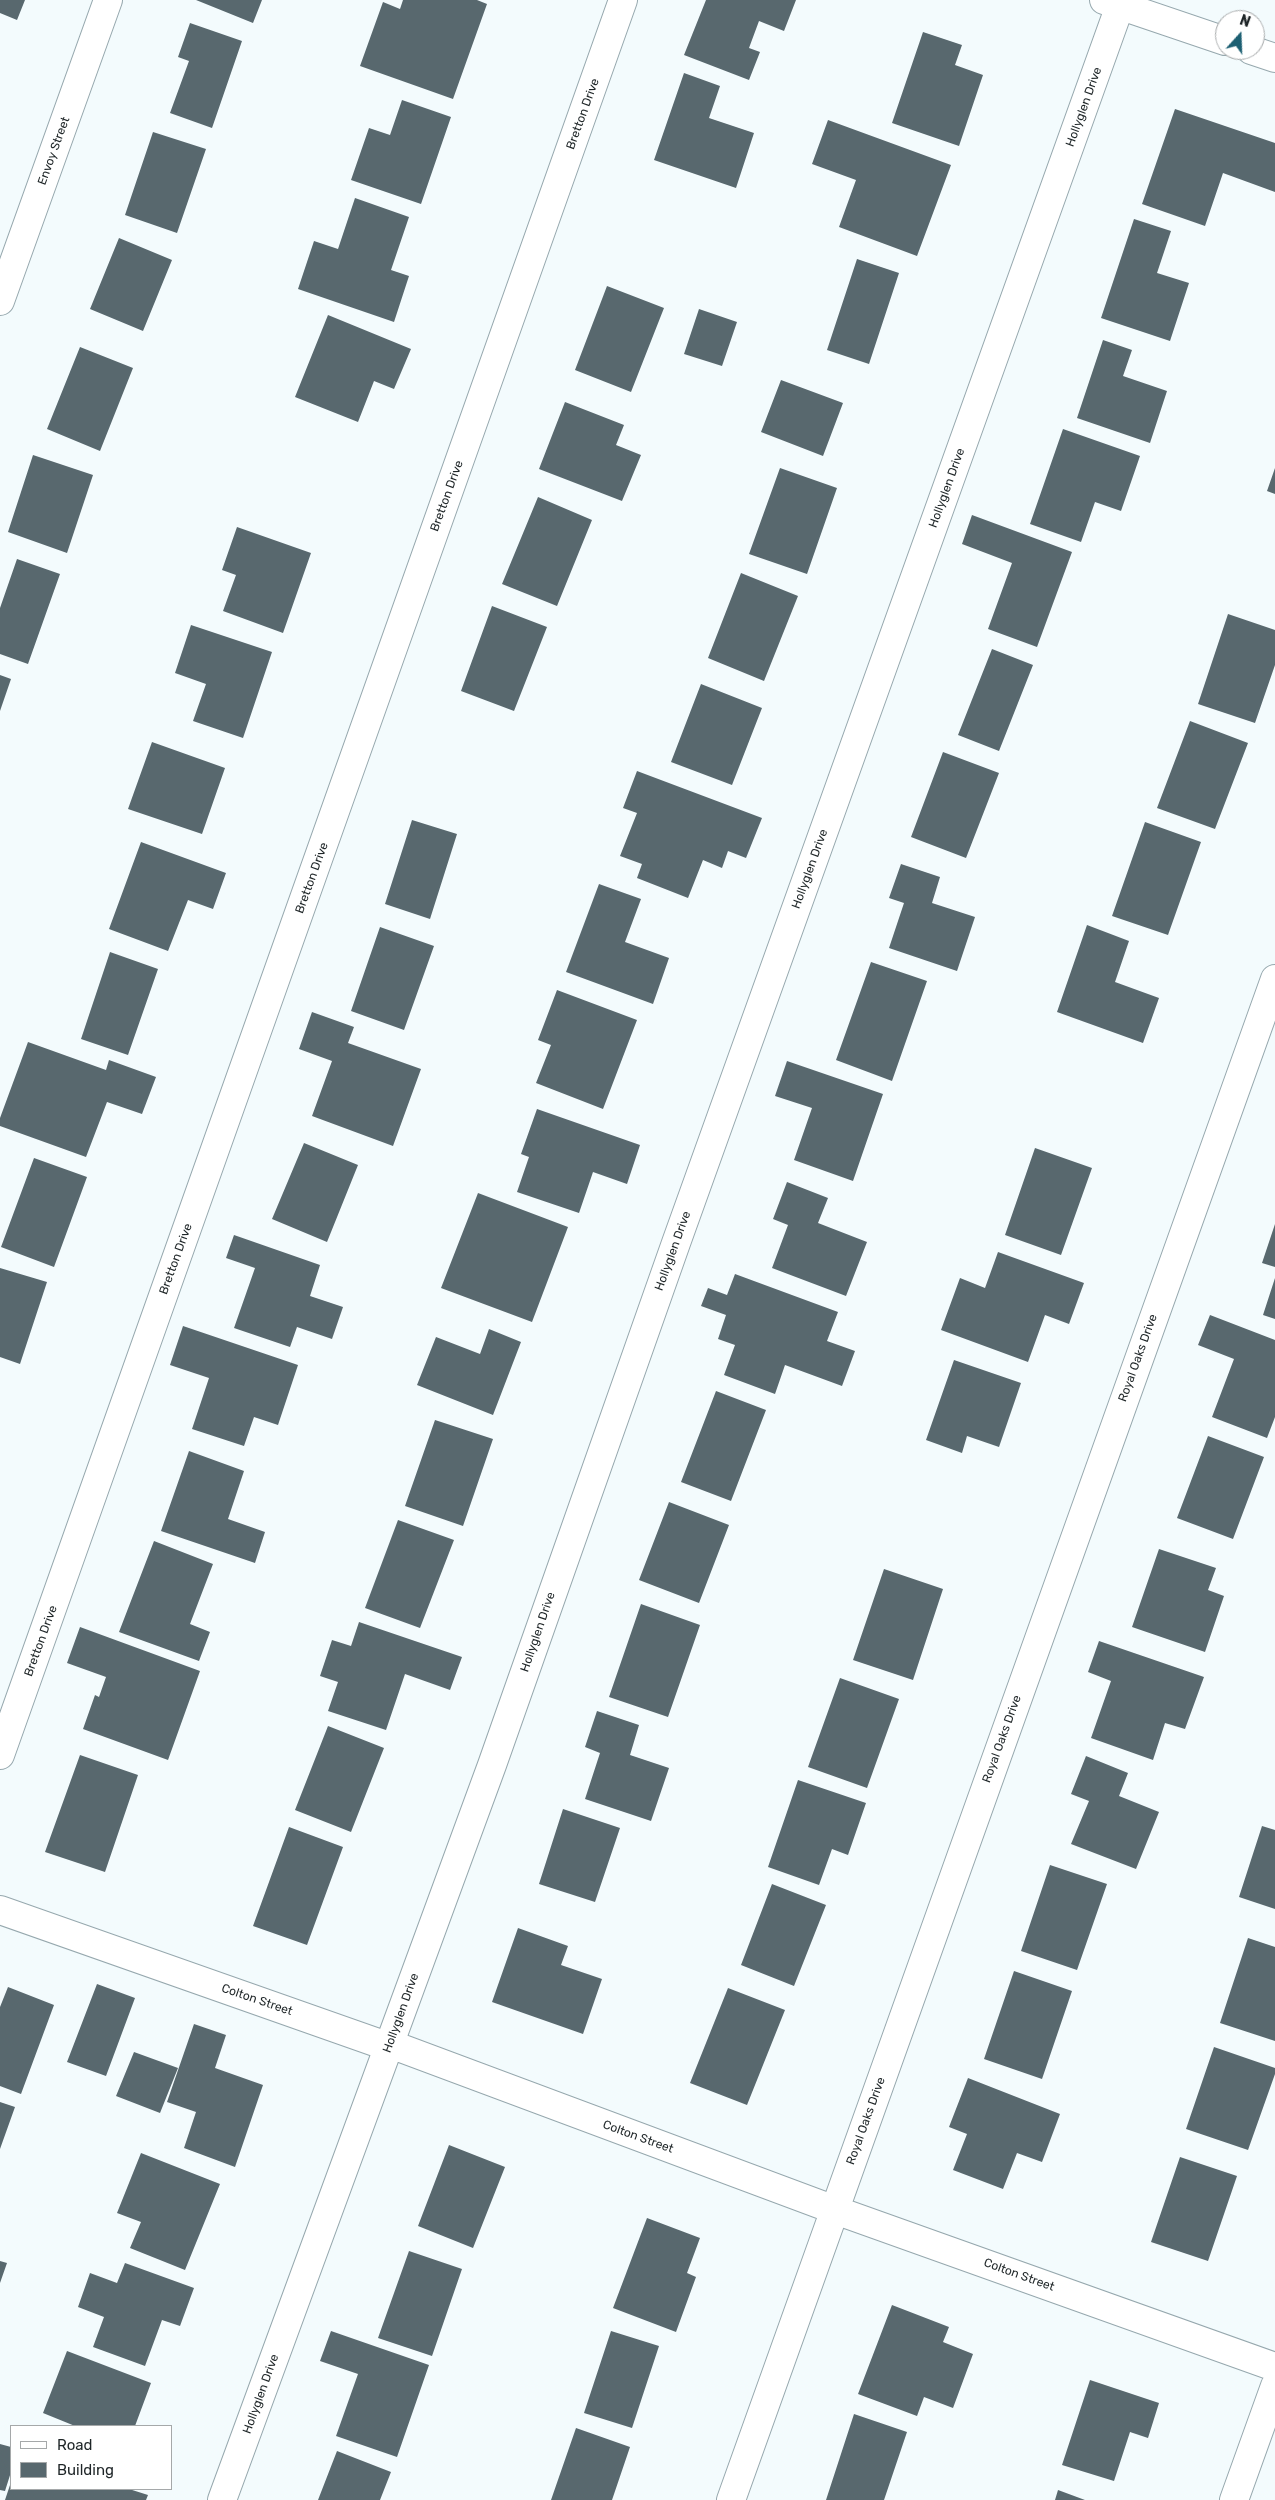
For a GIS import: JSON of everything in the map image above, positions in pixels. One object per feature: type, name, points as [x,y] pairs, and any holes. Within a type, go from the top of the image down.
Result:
[{"type":"street","name":"Envoy Street","points":[[0,301],[108,0]]},
{"type":"street","name":"Bretton Drive","points":[[0,1755],[623,0]]},
{"type":"street","points":[[1115,2],[1215,37]]},
{"type":"street","name":"Hollyglen Drive","points":[[222,2500],[390,2044],[1115,2]]},
{"type":"street","name":"Royal Oaks Drive","points":[[730,2500],[1275,979]]},
{"type":"street","name":"Colton Street","points":[[0,1910],[378,2043],[390,2044],[834,2210],[1275,2367]]},
{"type":"street","points":[[1234,2500],[1275,2386]]},
{"type":"building","points":[[0,0],[25,0],[17,20],[0,13]]},
{"type":"building","points":[[196,0],[262,0],[253,23]]},
{"type":"building","points":[[403,0],[477,0],[487,4],[453,99],[360,66],[383,2],[400,9]]},
{"type":"building","points":[[706,0],[796,0],[784,31],[759,21],[749,48],[760,52],[749,80],[684,55]]},
{"type":"building","points":[[190,23],[242,41],[212,128],[170,113],[189,61],[178,57]]},
{"type":"building","points":[[923,32],[962,45],[955,65],[983,75],[959,146],[892,123]]},
{"type":"building","points":[[684,73],[720,86],[709,118],[754,133],[736,188],[654,160]]},
{"type":"building","points":[[402,100],[451,117],[421,204],[351,180],[369,128],[390,135]]},
{"type":"building","points":[[1175,109],[1275,143],[1275,192],[1223,173],[1205,226],[1142,204]]},
{"type":"building","points":[[828,120],[951,165],[917,256],[839,227],[856,180],[812,164]]},
{"type":"building","points":[[153,132],[206,149],[177,233],[125,215]]},
{"type":"building","points":[[355,198],[409,217],[391,270],[409,276],[394,322],[298,289],[314,241],[338,249]]},
{"type":"building","points":[[1134,219],[1171,231],[1157,273],[1189,283],[1170,341],[1101,318]]},
{"type":"building","points":[[119,238],[172,260],[143,331],[90,309]]},
{"type":"building","points":[[857,259],[899,273],[869,364],[827,350]]},
{"type":"building","points":[[607,286],[664,308],[631,392],[575,370]]},
{"type":"building","points":[[699,309],[737,322],[722,366],[684,354]]},
{"type":"building","points":[[328,315],[411,349],[394,389],[374,381],[358,422],[295,397]]},
{"type":"building","points":[[1103,340],[1132,350],[1123,376],[1167,391],[1150,443],[1077,418]]},
{"type":"building","points":[[80,347],[133,368],[100,451],[47,429]]},
{"type":"building","points":[[781,380],[843,403],[823,456],[761,432]]},
{"type":"building","points":[[565,402],[624,425],[616,445],[641,455],[622,501],[539,469]]},
{"type":"building","points":[[1063,429],[1140,456],[1121,511],[1095,502],[1081,542],[1030,524]]},
{"type":"building","points":[[33,455],[93,475],[67,553],[8,532]]},
{"type":"building","points":[[780,468],[837,488],[807,574],[749,554]]},
{"type":"building","points":[[1275,468],[1275,494],[1267,491]]},
{"type":"building","points":[[538,497],[592,520],[557,606],[502,584]]},
{"type":"building","points":[[972,515],[1072,552],[1037,647],[988,629],[1012,563],[962,544]]},
{"type":"building","points":[[237,527],[311,553],[283,633],[223,611],[236,575],[222,570]]},
{"type":"building","points":[[17,559],[60,574],[28,664],[0,654],[0,608]]},
{"type":"building","points":[[741,573],[798,596],[764,681],[708,658]]},
{"type":"building","points":[[492,606],[547,627],[514,711],[461,691]]},
{"type":"building","points":[[1228,614],[1275,630],[1275,665],[1255,723],[1198,704]]},
{"type":"building","points":[[191,625],[272,652],[243,738],[193,721],[206,684],[175,673]]},
{"type":"building","points":[[992,649],[1033,665],[999,751],[958,735]]},
{"type":"building","points":[[0,675],[11,679],[0,711]]},
{"type":"building","points":[[701,684],[762,708],[732,785],[671,762]]},
{"type":"building","points":[[1190,721],[1248,743],[1215,829],[1157,808]]},
{"type":"building","points":[[152,742],[225,768],[202,834],[128,809]]},
{"type":"building","points":[[943,752],[999,773],[966,858],[911,837]]},
{"type":"building","points":[[637,771],[762,818],[746,858],[728,851],[722,868],[703,860],[688,898],[637,878],[642,864],[620,856],[637,813],[623,808]]},
{"type":"building","points":[[412,820],[457,834],[430,919],[385,904]]},
{"type":"building","points":[[1145,822],[1201,842],[1168,935],[1112,916]]},
{"type":"building","points":[[141,842],[226,873],[213,909],[188,900],[168,951],[109,929]]},
{"type":"building","points":[[901,864],[940,877],[932,903],[975,917],[957,971],[889,948],[904,903],[889,898]]},
{"type":"building","points":[[599,884],[641,899],[625,942],[669,958],[653,1004],[566,972]]},
{"type":"building","points":[[1087,925],[1129,941],[1115,982],[1159,998],[1143,1043],[1057,1012]]},
{"type":"building","points":[[380,927],[434,946],[404,1030],[351,1011]]},
{"type":"building","points":[[110,952],[158,969],[128,1055],[81,1039]]},
{"type":"building","points":[[871,962],[927,981],[892,1081],[836,1060]]},
{"type":"building","points":[[557,990],[637,1020],[603,1109],[536,1083],[551,1045],[538,1040]]},
{"type":"building","points":[[312,1012],[354,1027],[348,1043],[421,1069],[393,1146],[312,1116],[332,1061],[299,1049]]},
{"type":"building","points":[[28,1042],[106,1070],[109,1060],[156,1077],[142,1114],[107,1102],[86,1157],[0,1126],[0,1118]]},
{"type":"building","points":[[787,1061],[883,1094],[853,1181],[794,1160],[812,1108],[775,1096]]},
{"type":"building","points":[[537,1109],[640,1145],[627,1184],[593,1172],[579,1213],[517,1192],[529,1157],[521,1154]]},
{"type":"building","points":[[304,1143],[358,1165],[327,1242],[272,1219]]},
{"type":"building","points":[[1035,1148],[1092,1168],[1061,1255],[1005,1235]]},
{"type":"building","points":[[34,1158],[87,1177],[54,1267],[1,1247]]},
{"type":"building","points":[[787,1182],[828,1198],[818,1223],[867,1242],[846,1296],[772,1268],[788,1225],[773,1219]]},
{"type":"building","points":[[478,1193],[568,1227],[532,1322],[441,1288]]},
{"type":"building","points":[[1275,1224],[1275,1267],[1262,1263]]},
{"type":"building","points":[[234,1235],[320,1265],[310,1296],[343,1307],[332,1339],[297,1327],[290,1347],[234,1328],[255,1268],[226,1258]]},
{"type":"building","points":[[998,1252],[1084,1283],[1069,1324],[1045,1315],[1028,1362],[941,1330],[960,1278],[985,1288]]},
{"type":"building","points":[[0,1268],[47,1282],[20,1364],[0,1357]]},
{"type":"building","points":[[735,1274],[838,1312],[827,1341],[855,1351],[842,1386],[785,1365],[775,1394],[724,1375],[735,1345],[718,1339],[726,1315],[701,1306],[708,1288],[727,1295]]},
{"type":"building","points":[[1275,1278],[1275,1319],[1263,1315]]},
{"type":"building","points":[[1210,1315],[1275,1340],[1275,1417],[1267,1438],[1212,1417],[1234,1359],[1198,1345]]},
{"type":"building","points":[[183,1326],[298,1365],[278,1425],[254,1417],[244,1446],[192,1429],[209,1378],[170,1365]]},
{"type":"building","points":[[489,1329],[521,1342],[493,1415],[417,1385],[436,1337],[480,1354]]},
{"type":"building","points":[[954,1360],[1021,1383],[999,1447],[967,1436],[962,1453],[926,1440]]},
{"type":"building","points":[[716,1391],[766,1410],[731,1501],[681,1482]]},
{"type":"building","points":[[435,1420],[493,1439],[463,1526],[405,1506]]},
{"type":"building","points":[[1208,1436],[1264,1457],[1233,1539],[1177,1518]]},
{"type":"building","points":[[189,1451],[244,1471],[228,1519],[265,1532],[255,1563],[161,1531]]},
{"type":"building","points":[[669,1502],[729,1525],[699,1603],[639,1580]]},
{"type":"building","points":[[398,1520],[454,1540],[420,1628],[365,1608]]},
{"type":"building","points":[[154,1541],[213,1564],[190,1624],[210,1632],[199,1661],[119,1632]]},
{"type":"building","points":[[1159,1549],[1216,1568],[1208,1590],[1224,1596],[1205,1652],[1132,1627]]},
{"type":"building","points":[[884,1569],[943,1589],[913,1680],[853,1660]]},
{"type":"building","points":[[641,1604],[700,1625],[668,1717],[609,1697]]},
{"type":"building","points":[[359,1622],[462,1657],[450,1690],[405,1674],[386,1730],[328,1711],[338,1682],[320,1676],[332,1640],[351,1646]]},
{"type":"building","points":[[80,1627],[200,1671],[168,1760],[83,1729],[95,1695],[99,1697],[106,1677],[67,1663]]},
{"type":"building","points":[[1099,1641],[1204,1677],[1185,1729],[1165,1723],[1153,1760],[1091,1738],[1111,1681],[1088,1672]]},
{"type":"building","points":[[840,1678],[899,1699],[867,1788],[808,1767]]},
{"type":"building","points":[[597,1711],[639,1725],[630,1755],[669,1768],[651,1821],[585,1799],[600,1753],[585,1747]]},
{"type":"building","points":[[328,1726],[384,1748],[351,1832],[295,1810]]},
{"type":"building","points":[[80,1755],[138,1775],[105,1872],[45,1852]]},
{"type":"building","points":[[1086,1756],[1128,1773],[1119,1796],[1159,1812],[1136,1869],[1071,1844],[1089,1801],[1071,1794]]},
{"type":"building","points":[[798,1780],[866,1803],[848,1855],[832,1849],[819,1885],[768,1867]]},
{"type":"building","points":[[563,1809],[620,1828],[595,1902],[539,1884]]},
{"type":"building","points":[[1262,1826],[1275,1830],[1275,1909],[1239,1897]]},
{"type":"building","points":[[289,1827],[343,1847],[307,1945],[253,1926]]},
{"type":"building","points":[[1050,1865],[1107,1884],[1077,1970],[1021,1951]]},
{"type":"building","points":[[772,1884],[826,1905],[794,1986],[741,1965]]},
{"type":"building","points":[[518,1928],[568,1946],[561,1965],[602,1979],[583,2034],[492,2002]]},
{"type":"building","points":[[1248,1938],[1275,1947],[1275,2041],[1220,2023]]},
{"type":"building","points":[[1014,1971],[1072,1991],[1042,2079],[984,2059]]},
{"type":"building","points":[[97,1984],[135,1998],[106,2076],[67,2062]]},
{"type":"building","points":[[8,1987],[54,2005],[21,2094],[0,2086],[0,2007]]},
{"type":"building","points":[[728,1988],[785,2010],[747,2105],[690,2083]]},
{"type":"building","points":[[194,2024],[226,2035],[215,2068],[263,2085],[235,2167],[184,2148],[196,2112],[167,2102]]},
{"type":"building","points":[[1214,2047],[1275,2068],[1275,2074],[1248,2150],[1186,2129]]},
{"type":"building","points":[[134,2052],[178,2068],[160,2113],[116,2096]]},
{"type":"building","points":[[968,2078],[1060,2114],[1042,2162],[1017,2153],[1003,2189],[953,2170],[967,2134],[949,2127]]},
{"type":"building","points":[[0,2102],[15,2107],[0,2149]]},
{"type":"building","points":[[449,2145],[505,2167],[473,2248],[418,2226]]},
{"type":"building","points":[[141,2153],[220,2184],[185,2270],[130,2248],[141,2222],[117,2213]]},
{"type":"building","points":[[1180,2157],[1237,2176],[1208,2261],[1151,2242]]},
{"type":"building","points":[[647,2218],[700,2238],[687,2273],[696,2277],[676,2332],[613,2308]]},
{"type":"building","points":[[409,2251],[462,2269],[432,2356],[378,2338]]},
{"type":"building","points":[[0,2261],[7,2263],[0,2283]]},
{"type":"building","points":[[125,2263],[194,2288],[180,2326],[162,2320],[145,2366],[93,2347],[104,2317],[78,2307],[90,2273],[117,2283]]},
{"type":"building","points":[[892,2305],[949,2327],[943,2342],[973,2354],[953,2408],[924,2397],[917,2416],[858,2394]]},
{"type":"building","points":[[331,2331],[429,2365],[397,2457],[336,2436],[358,2374],[320,2361]]},
{"type":"building","points":[[611,2331],[659,2346],[632,2428],[584,2413]]},
{"type":"building","points":[[67,2351],[151,2383],[135,2425],[73,2425],[43,2413]]},
{"type":"building","points":[[1090,2380],[1159,2403],[1148,2438],[1130,2432],[1114,2481],[1062,2465]]},
{"type":"building","points":[[854,2414],[907,2432],[884,2500],[826,2500]]},
{"type":"building","points":[[576,2428],[630,2447],[612,2500],[551,2500]]},
{"type":"building","points":[[0,2444],[10,2447],[10,2475],[5,2491],[0,2490]]},
{"type":"building","points":[[337,2451],[391,2472],[380,2500],[318,2500]]},
{"type":"building","points":[[10,2485],[10,2490],[132,2490],[148,2495],[146,2500],[5,2500]]},
{"type":"building","points":[[1058,2490],[1085,2500],[1055,2500]]}]
